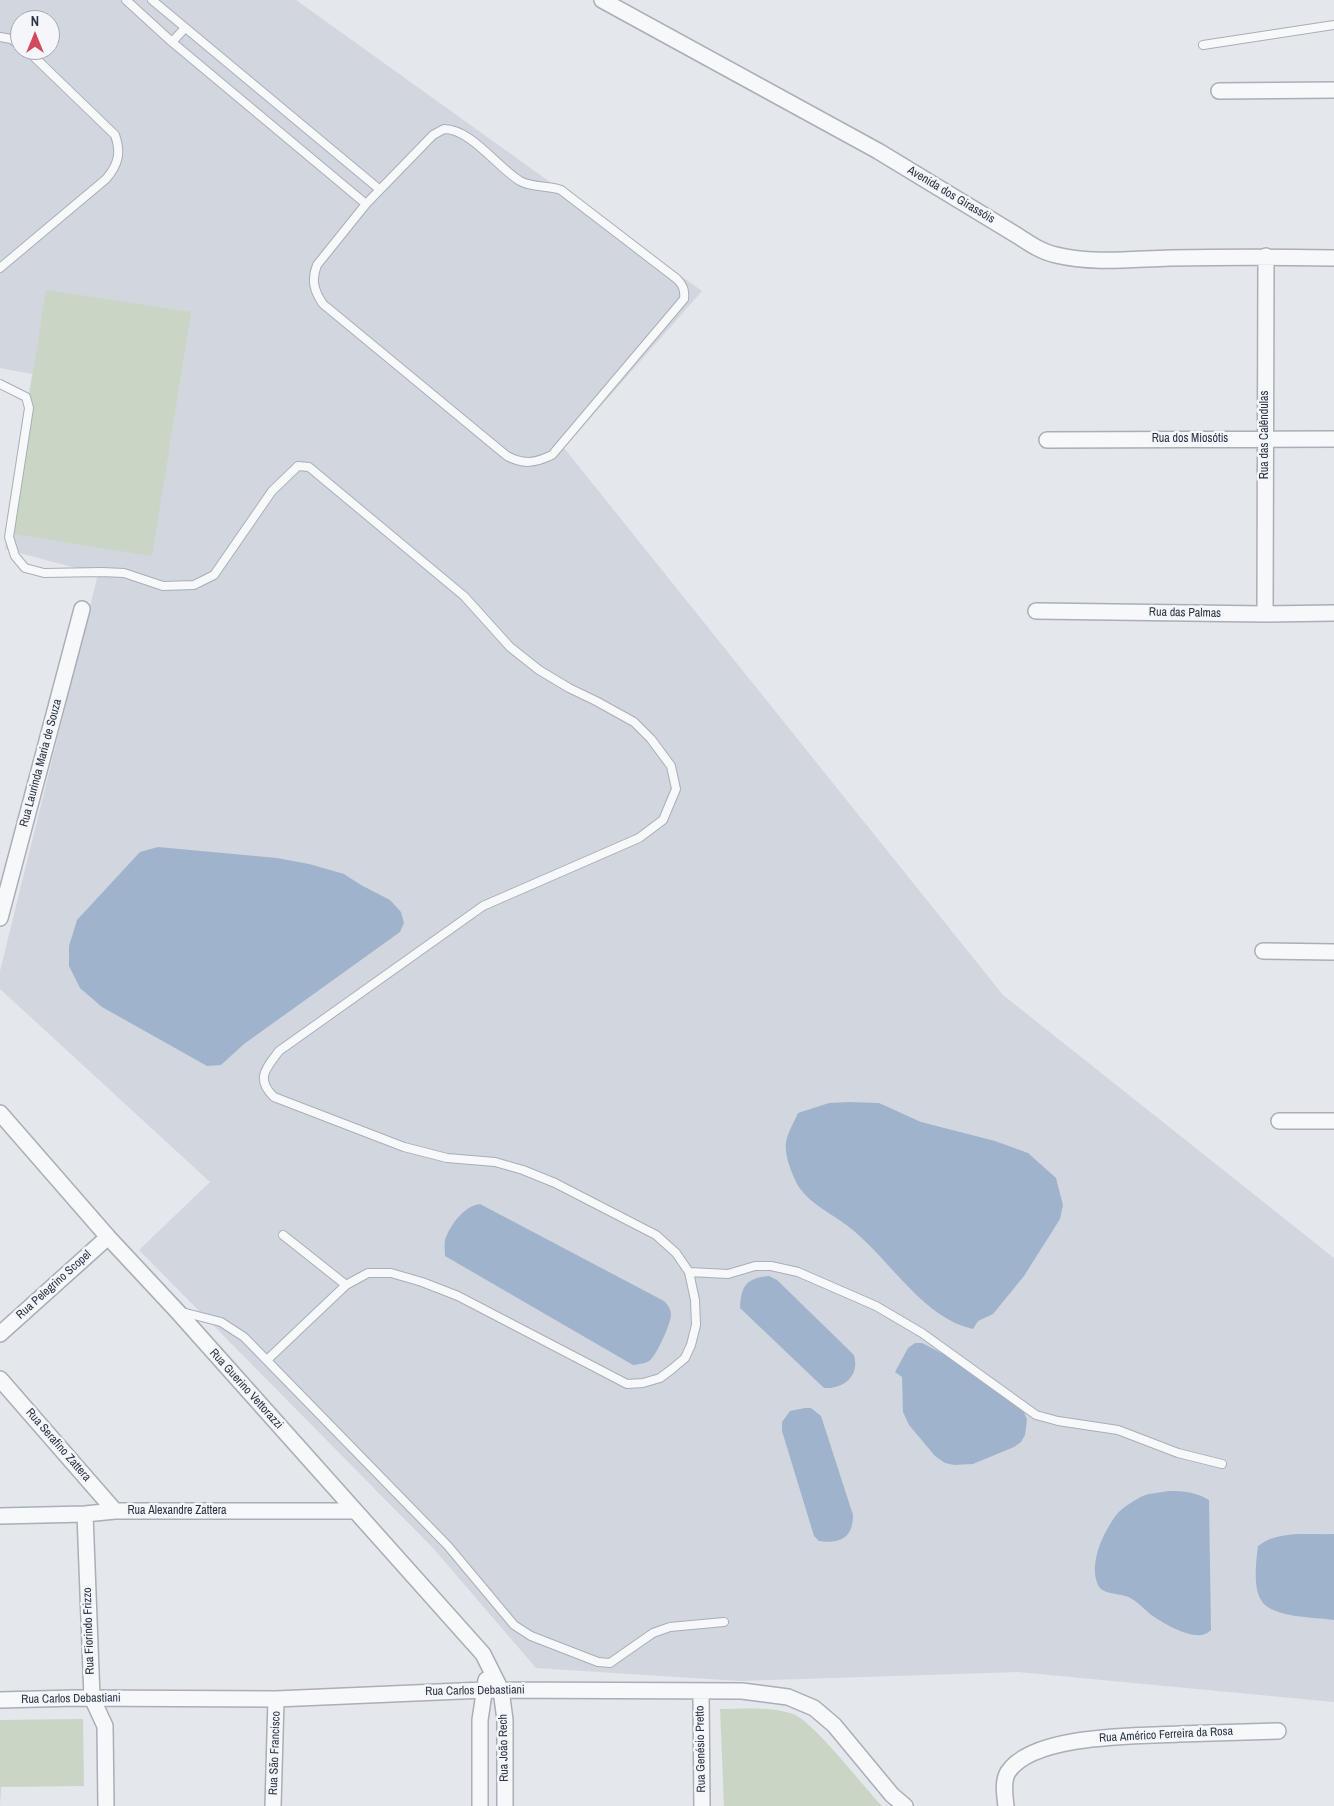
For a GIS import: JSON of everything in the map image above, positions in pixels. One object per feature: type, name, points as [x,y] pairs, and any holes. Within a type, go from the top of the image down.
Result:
[{"type":"street","name":"Avenida dos Girassóis","points":[[602,0],[878,151],[1010,232],[1047,252],[1070,258],[1100,260],[1266,256],[1334,258]]},
{"type":"street","points":[[1219,92],[1334,90]]},
{"type":"street","name":"Rua das Calêndulas","points":[[1265,614],[1266,256]]},
{"type":"street","name":"Rua dos Miosótis","points":[[1047,440],[1334,439]]},
{"type":"street","name":"Rua Laurinda Maria de Souza","points":[[0,918],[82,609]]},
{"type":"street","name":"Rua das Palmas","points":[[1036,611],[1265,614],[1334,612]]},
{"type":"street","points":[[1263,951],[1334,952]]},
{"type":"street","name":"Rua Guerino Vettorazzi","points":[[0,1113],[108,1237],[177,1311],[482,1654],[501,1690]]},
{"type":"street","points":[[1279,1120],[1334,1120]]},
{"type":"street","name":"Rua Pelegrino Scopel","points":[[0,1334],[108,1237]]},
{"type":"street","name":"Rua Serafino Zattera","points":[[0,1379],[115,1512]]},
{"type":"street","name":"Rua Alexandre Zattera","points":[[0,1516],[115,1512],[355,1511]]},
{"type":"street","name":"Rua Fiorindo Frizzo","points":[[84,1514],[92,1698],[105,1726],[106,1806]]},
{"type":"street","points":[[484,1690],[488,1668]]},
{"type":"street","name":"Rua Carlos Debastiani","points":[[0,1700],[92,1698],[276,1699],[484,1690],[742,1691],[788,1697],[814,1708],[834,1725],[892,1795],[905,1806]]},
{"type":"street","name":"Rua João Rech","points":[[480,1806],[480,1720],[484,1690]]},
{"type":"street","name":"Rua João Rech","points":[[501,1690],[505,1720],[505,1806]]},
{"type":"street","name":"Rua Genésio Pretto","points":[[701,1692],[702,1806]]},
{"type":"street","name":"Rua São Francisco","points":[[273,1806],[276,1699]]},
{"type":"street","name":"Rua Américo Ferreira da Rosa","points":[[1006,1806],[1004,1791],[1007,1774],[1018,1761],[1044,1749],[1098,1738],[1278,1731]]},
{"type":"lane","points":[[126,0],[172,42],[366,204]]},
{"type":"lane","points":[[152,0],[380,190]]},
{"type":"lane","points":[[1203,46],[1334,25]]},
{"type":"lane","points":[[172,42],[185,28]]},
{"type":"lane","points":[[2,263],[61,218],[106,178],[114,170],[118,158],[118,146],[115,135],[37,60]]},
{"type":"lane","points":[[444,129],[450,129],[466,137],[518,180],[530,186],[561,190],[677,279],[683,285],[684,299],[552,455],[537,462],[515,460],[506,456],[323,304],[316,293],[313,276],[317,265],[366,204],[380,190],[433,135],[444,129]]},
{"type":"lane","points":[[0,384],[26,397],[29,408],[9,538],[15,556],[25,568],[44,573],[124,573],[163,586],[194,585],[214,575],[272,491],[298,466],[309,467],[464,596],[510,647],[546,674],[634,722],[651,739],[671,766],[676,789],[663,820],[639,838],[483,906],[279,1051],[266,1067],[264,1082],[266,1090],[274,1097],[404,1146],[446,1158],[495,1162],[523,1170],[555,1183],[656,1235],[676,1253],[689,1272],[695,1300],[696,1325],[691,1345],[685,1358],[660,1378],[643,1383],[627,1384],[458,1296],[422,1282],[391,1273],[368,1273],[346,1285],[267,1360]]},
{"type":"lane","points":[[283,1235],[346,1285]]},
{"type":"lane","points":[[689,1272],[728,1274],[755,1266],[771,1266],[798,1272],[876,1306],[907,1324],[1036,1414],[1058,1421],[1118,1430],[1178,1453],[1222,1464]]},
{"type":"lane","points":[[177,1311],[221,1322],[244,1337],[448,1546],[514,1624],[531,1636],[598,1662],[610,1663],[653,1633],[670,1627],[724,1622]]},
{"type":"shaded area","points":[[0,0],[296,0],[702,291],[564,448],[1003,995],[1334,1258],[1334,1702],[1018,1672],[740,1681],[536,1668],[433,1548],[139,1250],[210,1182],[0,989],[0,971],[98,574],[5,549],[32,374],[0,368]]},
{"type":"green space","points":[[46,290],[191,312],[152,556],[8,533]]},
{"type":"green space","points":[[720,1709],[784,1711],[802,1719],[825,1741],[882,1806],[724,1806]]},
{"type":"green space","points":[[83,1719],[84,1786],[1,1787],[0,1806],[0,1720]]},
{"type":"water","points":[[158,847],[277,858],[309,864],[344,874],[390,900],[401,912],[404,923],[400,932],[244,1044],[221,1065],[207,1066],[102,1007],[80,988],[69,966],[69,946],[77,920],[140,852]]},
{"type":"water","points":[[829,1103],[879,1103],[921,1122],[995,1141],[1028,1153],[1056,1178],[1063,1205],[1060,1219],[1024,1276],[993,1314],[978,1321],[973,1329],[939,1314],[924,1302],[867,1243],[847,1225],[807,1197],[796,1182],[788,1162],[786,1142],[798,1113]]},
{"type":"water","points":[[480,1204],[664,1301],[670,1309],[669,1325],[663,1340],[652,1358],[645,1363],[633,1365],[445,1256],[445,1240],[450,1228],[468,1208]]},
{"type":"water","points":[[769,1276],[777,1280],[854,1355],[855,1369],[849,1380],[844,1384],[824,1388],[740,1308],[746,1284],[755,1279]]},
{"type":"water","points":[[915,1343],[922,1343],[971,1368],[1024,1412],[1027,1420],[1025,1435],[1021,1442],[1014,1447],[973,1464],[954,1465],[945,1463],[935,1456],[909,1425],[903,1412],[902,1377],[895,1372],[908,1348]]},
{"type":"water","points":[[811,1408],[821,1416],[853,1515],[851,1529],[844,1538],[839,1540],[819,1541],[814,1536],[782,1431],[782,1422],[790,1411]]},
{"type":"water","points":[[1168,1491],[1190,1492],[1209,1500],[1211,1630],[1206,1634],[1191,1634],[1168,1625],[1132,1599],[1104,1591],[1098,1585],[1095,1576],[1096,1557],[1099,1548],[1107,1529],[1117,1514],[1142,1496]]},
{"type":"water","points":[[1334,1534],[1334,1620],[1294,1616],[1266,1606],[1258,1595],[1257,1588],[1256,1559],[1258,1546],[1284,1535]]}]
